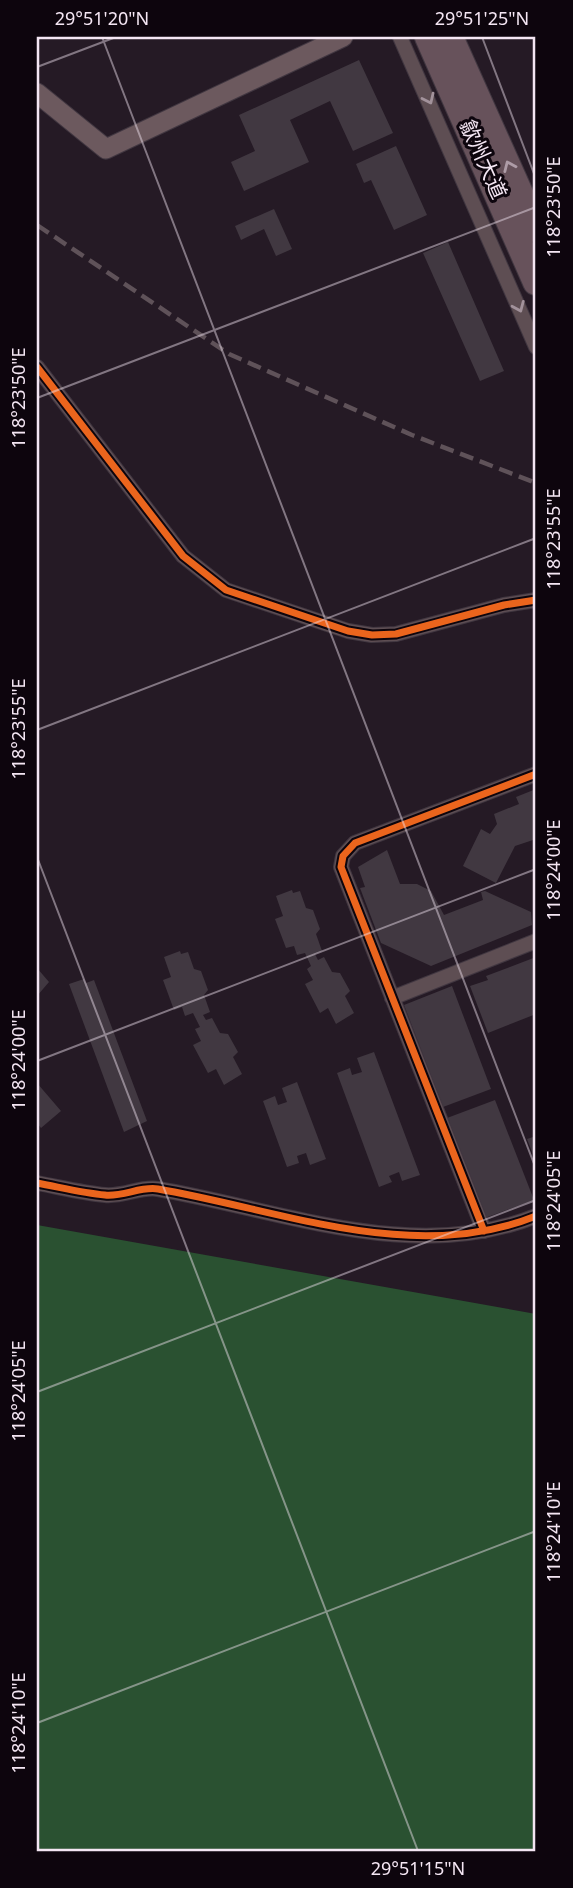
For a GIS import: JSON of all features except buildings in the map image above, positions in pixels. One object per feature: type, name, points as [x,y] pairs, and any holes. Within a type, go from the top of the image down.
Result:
[{"type":"highway","name":"歙州大道","points":[[428,37],[536,282]]},
{"type":"highway","name":"歙州大道","points":[[450,37],[533,217]]},
{"type":"street","points":[[37,93],[106,149],[344,37]]},
{"type":"street","points":[[400,37],[536,347]]},
{"type":"street","points":[[37,367],[183,556],[226,590],[348,631],[372,635],[396,634],[503,605],[536,600]]},
{"type":"street","points":[[484,1231],[341,867],[346,851],[355,843],[536,774]]},
{"type":"street","points":[[392,998],[536,941]]},
{"type":"street","points":[[37,1183],[107,1196],[154,1188],[385,1235],[484,1231],[536,1216]]},
{"type":"green space","points":[[37,1225],[536,1314],[536,1851],[37,1851]]},
{"type":"railway","points":[[37,225],[229,354],[412,435],[536,483]]},
{"type":"cycle path","points":[[37,367],[183,556],[226,590],[348,631],[372,635],[396,634],[504,605],[536,600]]},
{"type":"cycle path","points":[[484,1231],[341,867],[343,856],[355,843],[536,774]]},
{"type":"cycle path","points":[[37,1183],[105,1195],[158,1189],[299,1220],[395,1235],[443,1235],[490,1230],[536,1216]]}]
